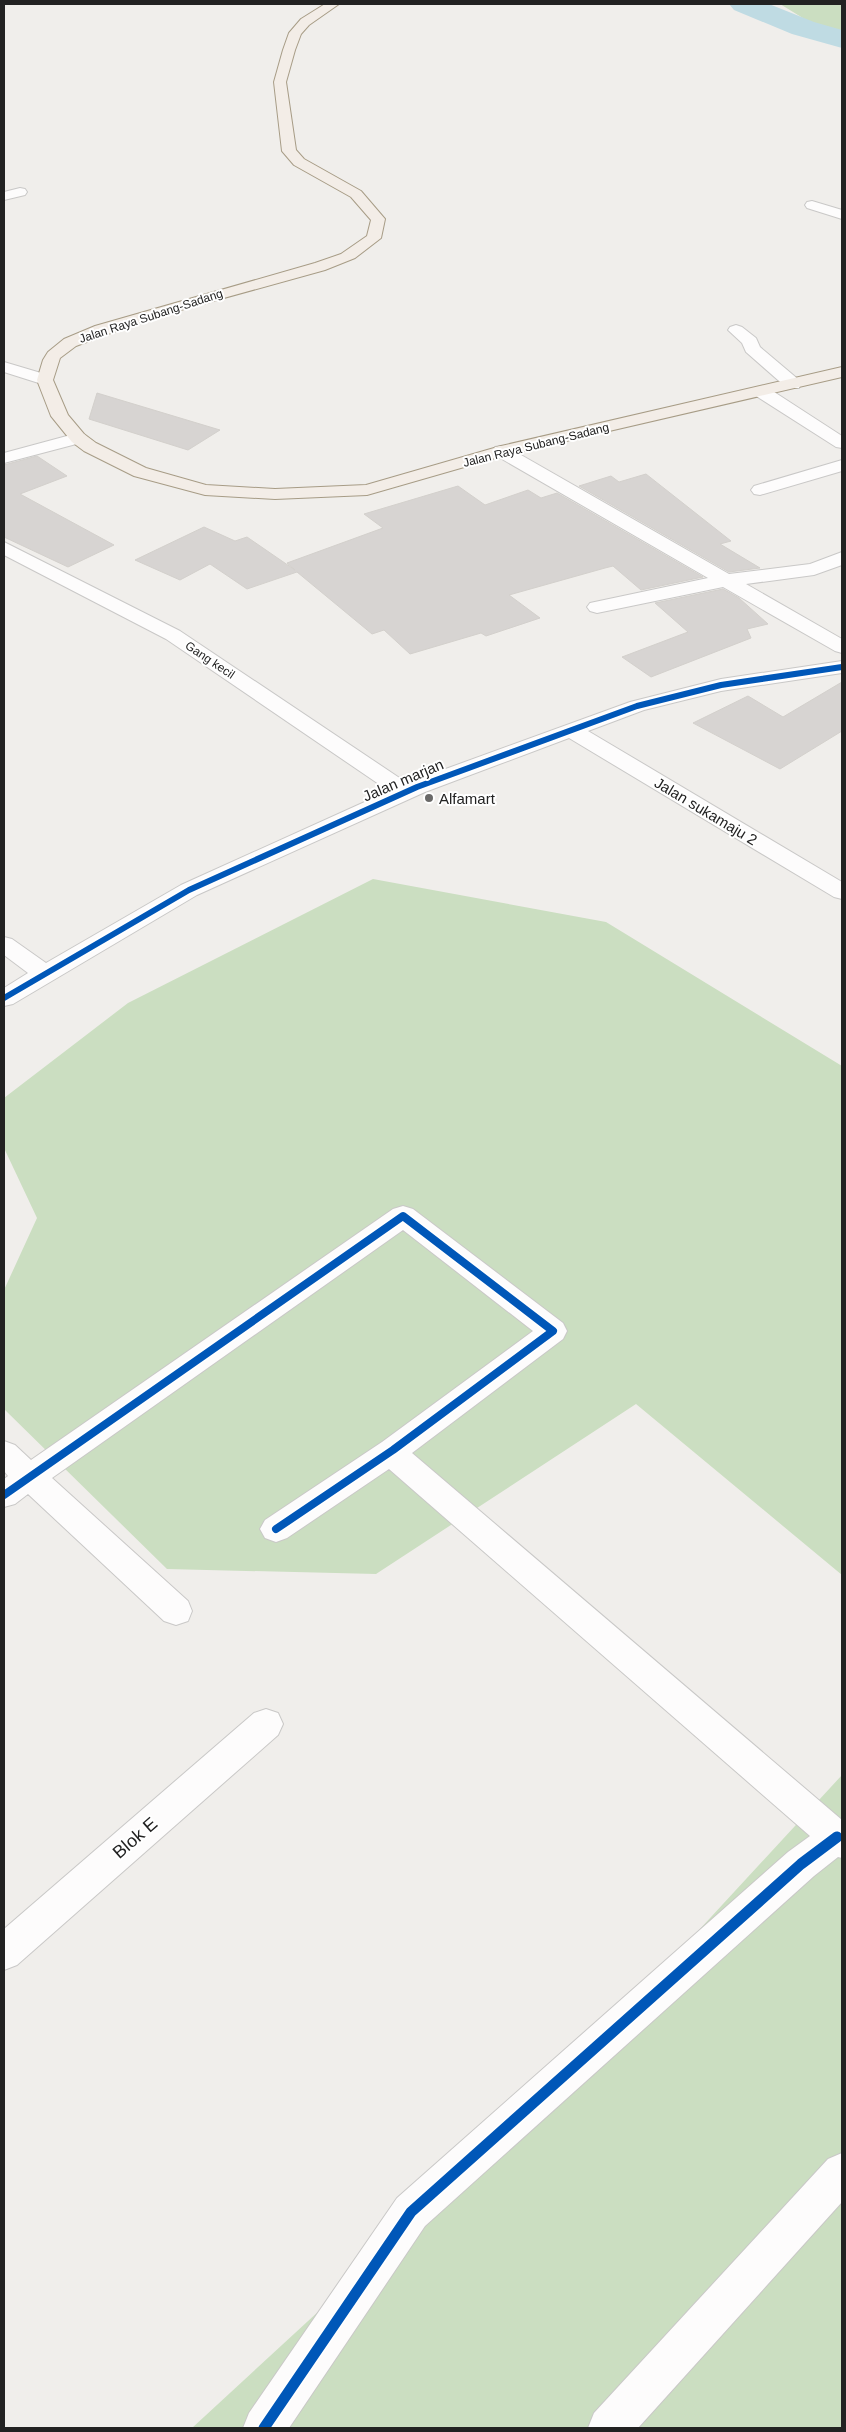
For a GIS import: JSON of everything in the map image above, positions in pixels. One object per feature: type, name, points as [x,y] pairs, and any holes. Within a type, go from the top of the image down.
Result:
[{"type":"main road","name":"Jalan Raya Subang-Sadang","points":[[333,4],[306,22],[295,33],[289,50],[280,82],[289,151],[299,162],[356,194],[378,218],[374,238],[346,256],[298,273],[214,295],[80,337],[54,354],[45,380],[60,416],[78,438],[90,447],[140,472],[206,490],[275,494],[367,490],[501,451],[842,372]]},
{"type":"street","points":[[4,196],[20,192]]},
{"type":"street","points":[[812,205],[842,214]]},
{"type":"street","points":[[736,330],[750,341],[752,349],[793,384]]},
{"type":"street","points":[[4,367],[45,380]]},
{"type":"street","points":[[762,392],[842,443]]},
{"type":"street","points":[[4,458],[78,438]]},
{"type":"street","points":[[501,451],[842,647]]},
{"type":"street","points":[[760,490],[842,465]]},
{"type":"street","name":"Gang kecil","points":[[4,548],[173,635],[405,792]]},
{"type":"street","points":[[597,607],[728,580],[814,569],[842,558]]},
{"type":"street","name":"Jalan marjan","points":[[4,998],[189,890],[405,792],[637,706],[721,685],[842,667]]},
{"type":"street","name":"Jalan sukamaju 2","points":[[570,730],[842,892]]},
{"type":"street","points":[[4,944],[45,974]]},
{"type":"street","points":[[4,1495],[404,1216],[553,1331],[390,1452],[276,1529]]},
{"type":"street","points":[[264,2428],[411,2212],[794,1870],[839,1839],[390,1452]]},
{"type":"street","points":[[4,1453],[176,1611]]},
{"type":"street","name":"Blok E","points":[[4,1953],[266,1724]]},
{"type":"street","points":[[609,2428],[842,2173]]},
{"type":"green space","points":[[780,4],[842,4],[842,34],[811,23]]},
{"type":"green space","points":[[373,879],[606,922],[842,1066],[842,1575],[636,1404],[376,1574],[167,1569],[4,1409],[4,1290],[37,1218],[4,1148],[4,1098],[128,1003]]},
{"type":"green space","points":[[842,1775],[842,2428],[192,2428],[511,2134]]},
{"type":"building","points":[[97,393],[220,430],[188,450],[89,419]]},
{"type":"building","points":[[37,456],[67,476],[20,494],[114,545],[68,567],[4,537],[4,465]]},
{"type":"building","points":[[646,474],[731,541],[720,544],[760,568],[729,572],[579,486],[611,476],[619,482]]},
{"type":"building","points":[[458,486],[485,505],[528,490],[541,498],[557,493],[703,577],[641,590],[613,566],[605,568],[509,595],[540,618],[486,636],[481,633],[410,654],[384,630],[372,634],[297,572],[247,589],[210,564],[180,580],[135,560],[204,527],[235,541],[247,537],[295,570],[287,563],[383,528],[364,514]]},
{"type":"building","points":[[723,589],[739,598],[768,624],[747,629],[751,638],[651,677],[622,657],[688,632],[655,603]]},
{"type":"building","points":[[842,682],[842,731],[780,769],[693,723],[748,696],[783,717]]},
{"type":"waterway","points":[[744,4],[803,28],[842,39]]},
{"type":"cycle path","points":[[4,998],[189,890],[417,787],[637,706],[721,685],[842,667]]},
{"type":"cycle path","points":[[4,1495],[403,1216],[553,1331],[393,1450],[276,1529]]},
{"type":"cycle path","points":[[264,2428],[411,2212],[801,1864],[837,1837]]},
{"type":"place","name":"Alfamart","points":[[429,798]]}]
